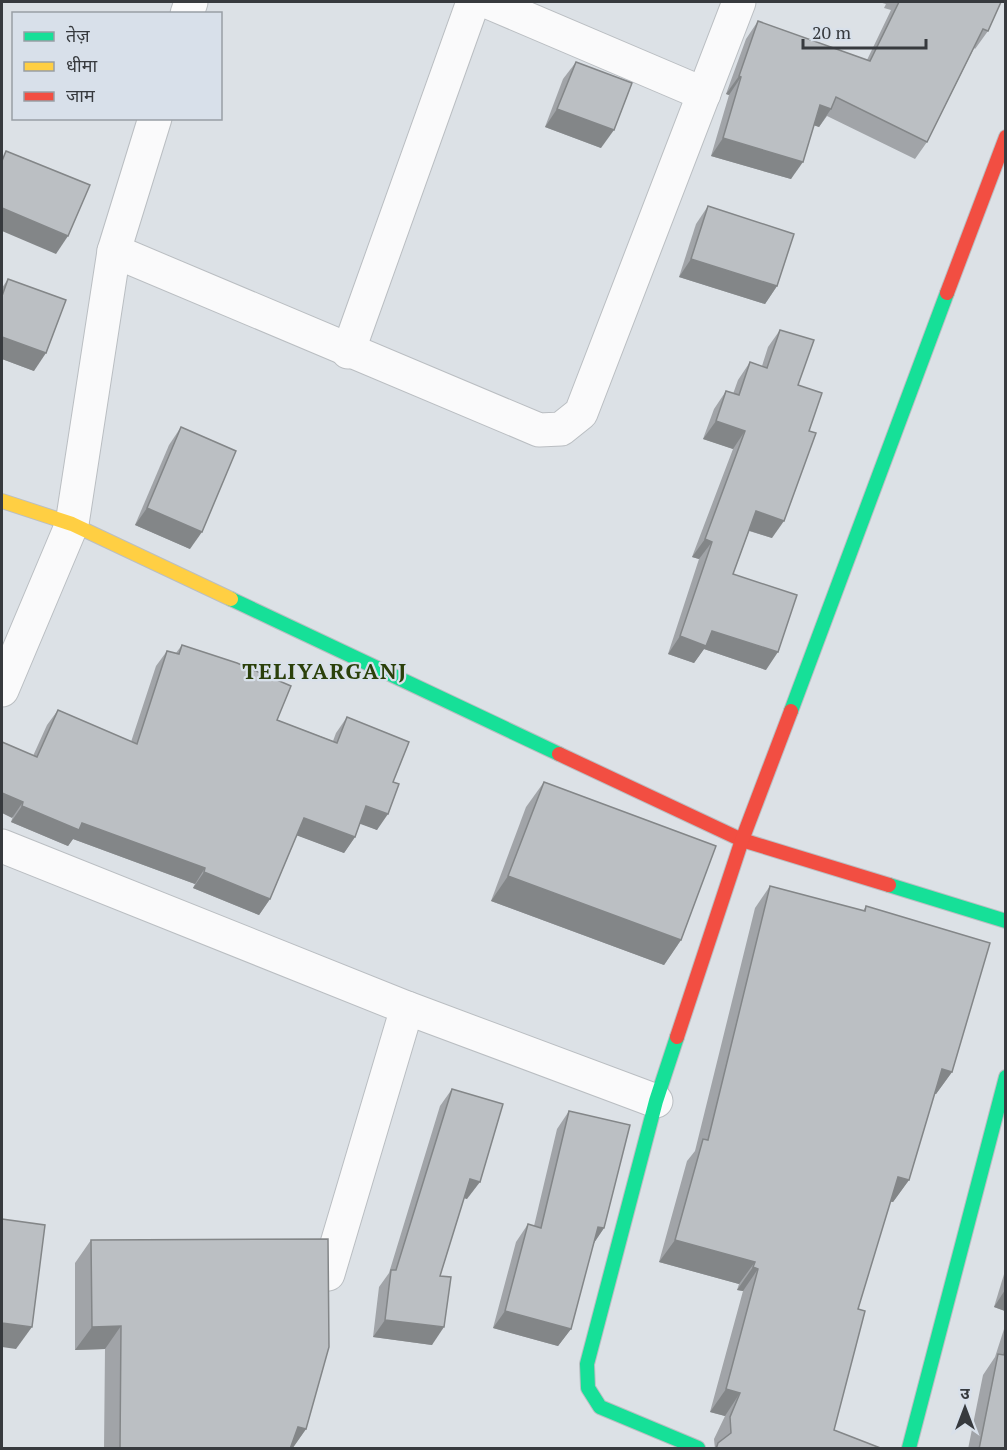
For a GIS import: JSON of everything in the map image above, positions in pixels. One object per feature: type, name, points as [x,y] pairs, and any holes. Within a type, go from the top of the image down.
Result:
[{"type":"street","points":[[348,352],[473,2]]},
{"type":"street","points":[[488,2],[704,94]]},
{"type":"street","points":[[114,251],[348,352],[539,430],[561,429],[581,413],[739,2]]},
{"type":"street","points":[[2,690],[72,524],[114,251],[153,120]]},
{"type":"street","points":[[698,1449],[600,1407],[588,1388],[587,1364],[656,1101],[742,840],[1005,137]]},
{"type":"street","points":[[2,501],[72,524],[742,840],[1005,921]]},
{"type":"street","points":[[2,846],[407,1008],[656,1101]]},
{"type":"street","points":[[328,1274],[407,1008]]},
{"type":"street","points":[[909,1449],[1005,1077]]},
{"type":"building","points":[[899,2],[1001,2],[988,31],[983,29],[927,142],[836,97],[831,109],[820,105],[803,162],[723,138],[741,77],[739,76],[758,21],[870,61]]},
{"type":"building","points":[[576,62],[632,83],[614,130],[557,109]]},
{"type":"building","points":[[6,151],[90,185],[68,236],[2,208],[2,161]]},
{"type":"building","points":[[708,206],[794,234],[777,286],[691,259]]},
{"type":"building","points":[[8,279],[66,300],[46,353],[2,337],[2,296]]},
{"type":"building","points":[[780,330],[814,340],[798,385],[822,393],[809,431],[816,433],[784,521],[756,511],[733,574],[797,595],[778,652],[712,631],[706,646],[680,636],[712,542],[705,539],[745,431],[716,421],[726,391],[739,395],[750,362],[767,368]]},
{"type":"building","points":[[181,427],[236,451],[202,532],[147,508]]},
{"type":"building","points":[[182,645],[237,663],[291,686],[277,720],[337,743],[347,717],[409,742],[393,782],[399,784],[388,814],[366,806],[355,837],[304,818],[270,899],[204,872],[205,868],[82,823],[79,830],[22,806],[23,802],[2,793],[2,742],[37,757],[58,710],[137,744],[167,651],[179,654]]},
{"type":"building","points":[[544,782],[716,846],[681,940],[508,876]]},
{"type":"building","points":[[770,886],[865,911],[866,906],[990,943],[952,1072],[942,1069],[909,1180],[898,1177],[858,1309],[865,1311],[834,1430],[883,1449],[716,1449],[718,1443],[731,1433],[730,1417],[740,1393],[726,1389],[758,1269],[753,1267],[755,1262],[675,1240],[703,1139],[708,1140]]},
{"type":"building","points":[[452,1089],[503,1104],[480,1182],[470,1179],[440,1276],[451,1277],[444,1327],[385,1320],[391,1270],[396,1270]]},
{"type":"building","points":[[569,1111],[630,1125],[604,1228],[598,1227],[571,1329],[505,1311],[528,1224],[541,1228]]},
{"type":"building","points":[[2,1219],[45,1225],[32,1327],[2,1323]]},
{"type":"building","points":[[328,1239],[329,1347],[306,1429],[298,1427],[290,1449],[120,1449],[121,1326],[92,1327],[91,1240]]},
{"type":"building","points":[[1005,1351],[1005,1449],[979,1449],[998,1354],[1004,1355]]},
{"type":"traffic: fast","points":[[791,711],[947,293]]},
{"type":"traffic: fast","points":[[231,599],[559,754]]},
{"type":"traffic: fast","points":[[889,885],[1006,921]]},
{"type":"traffic: fast","points":[[677,1037],[656,1101],[587,1364],[588,1388],[600,1407],[698,1448]]},
{"type":"traffic: fast","points":[[909,1448],[1006,1077]]},
{"type":"traffic: slow","points":[[2,501],[72,524],[231,599]]},
{"type":"traffic: jam","points":[[947,293],[1006,137]]},
{"type":"traffic: jam","points":[[677,1037],[742,840],[791,711]]},
{"type":"traffic: jam","points":[[559,754],[742,840],[889,885]]},
{"type":"district","name":"TELIYARGANJ","points":[[325,671]]}]
